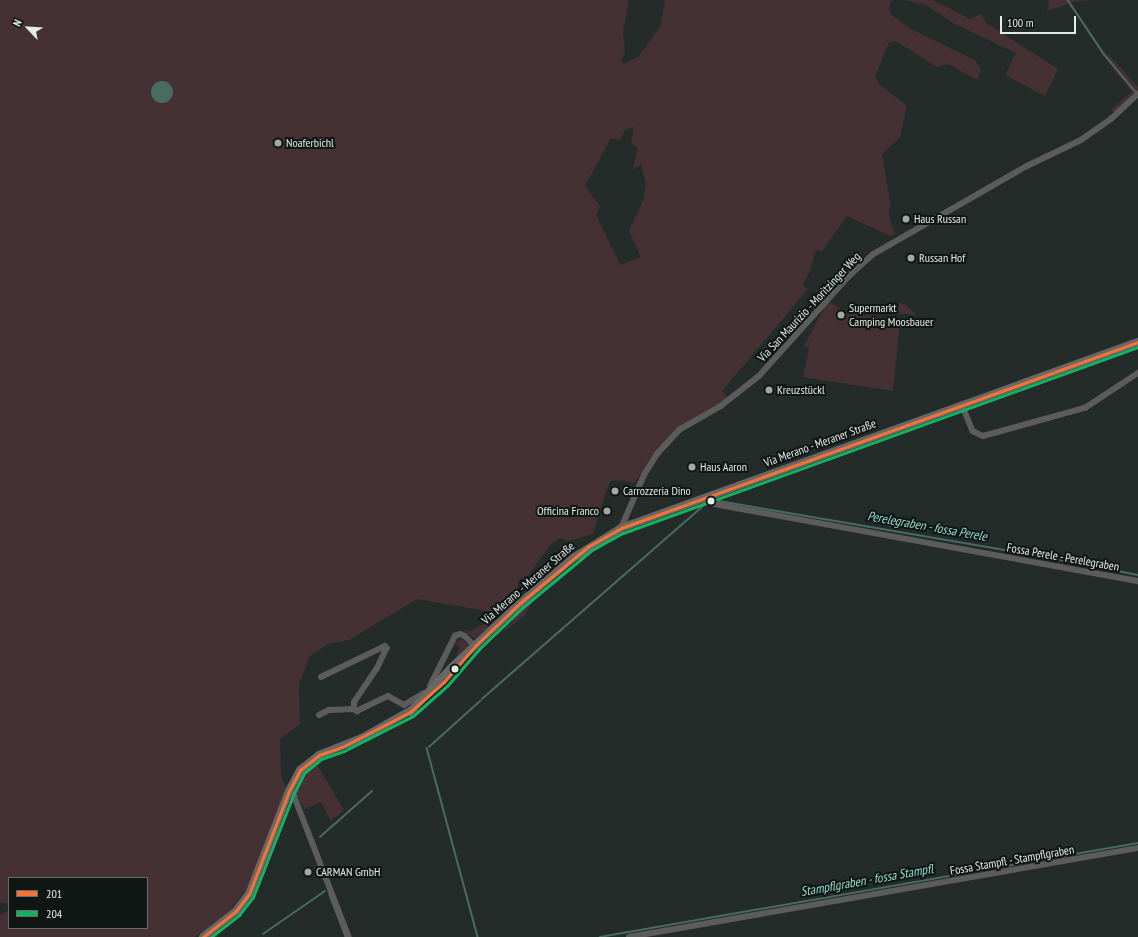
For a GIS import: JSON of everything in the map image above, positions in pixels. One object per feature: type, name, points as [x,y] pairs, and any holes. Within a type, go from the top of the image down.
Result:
[{"type":"main road","name":"Via Merano - Meraner Straße","points":[[203,937],[236,911],[249,894],[289,791],[300,770],[309,762],[362,738],[410,712],[475,646],[573,558],[620,528],[1138,342]]},
{"type":"street","name":"Via San Maurizio - Moritzinger Weg","points":[[620,528],[644,475],[657,454],[679,430],[733,398],[759,376],[866,260],[885,246],[1027,166],[1081,140],[1111,119],[1138,94]]},
{"type":"street","points":[[962,404],[973,431],[983,436],[1085,408],[1138,373]]},
{"type":"street","name":"Fossa Perele - Perelegraben","points":[[704,497],[706,502],[725,506],[1138,581]]},
{"type":"street","points":[[319,715],[329,710],[354,709],[357,711],[388,696],[401,704],[408,703],[430,686],[455,636],[460,634],[465,636],[475,646]]},
{"type":"street","points":[[321,678],[386,646],[387,648],[377,669],[355,702],[354,709]]},
{"type":"street","points":[[289,791],[294,795],[349,937]]},
{"type":"street","name":"Fossa Stampfl - Stampflgraben","points":[[629,937],[1138,848]]},
{"type":"shaded area","points":[[0,0],[629,0],[623,32],[625,51],[621,61],[624,64],[638,57],[660,27],[665,0],[892,0],[889,6],[890,14],[911,29],[975,60],[981,70],[977,80],[948,64],[937,67],[896,41],[889,42],[875,77],[879,84],[907,106],[900,137],[882,154],[891,208],[889,209],[890,221],[895,234],[890,236],[847,216],[822,251],[816,250],[809,273],[802,285],[808,289],[722,391],[728,398],[696,418],[656,452],[634,483],[617,480],[610,481],[599,512],[595,513],[598,516],[593,534],[568,541],[560,538],[550,545],[525,580],[521,578],[518,582],[518,591],[504,606],[511,605],[476,639],[463,630],[471,631],[494,618],[492,612],[417,599],[349,640],[328,644],[310,656],[299,684],[300,724],[280,739],[281,777],[286,787],[248,886],[228,913],[195,937],[0,937],[0,915],[8,911],[8,929],[148,929],[148,877],[8,877],[8,904],[0,902]],"holes":[[[634,127],[631,144],[638,147],[633,170],[641,164],[646,184],[644,198],[629,231],[641,257],[620,265],[596,215],[600,206],[585,186],[611,138],[620,140],[625,130]]]},
{"type":"shaded area","points":[[906,0],[933,0],[970,19],[981,14],[986,23],[1058,69],[1045,96],[1005,75],[1016,53],[955,24],[926,5]]},
{"type":"shaded area","points":[[1049,0],[1093,0],[1076,1],[1047,11]]},
{"type":"shaded area","points":[[1108,54],[1138,87],[1138,91],[1114,113],[1111,110],[1132,92],[1105,58]]},
{"type":"shaded area","points":[[162,81],[170,84],[173,92],[170,100],[162,103],[154,100],[151,92],[154,84]]},
{"type":"shaded area","points":[[828,301],[845,312],[900,321],[893,391],[803,377],[809,348],[804,346]]},
{"type":"shaded area","points":[[902,303],[916,315],[892,313],[891,304]]},
{"type":"shaded area","points":[[528,602],[532,603],[524,616],[503,632]]},
{"type":"shaded area","points":[[461,639],[469,645],[456,657],[460,646],[456,644],[454,646],[457,642]]},
{"type":"shaded area","points":[[316,763],[344,810],[331,821],[321,802],[305,809],[294,791],[300,777]]},
{"type":"shaded area","points":[[279,825],[282,826],[265,873],[253,898]]},
{"type":"waterway","points":[[1068,0],[1104,54],[1136,92]]},
{"type":"waterway","name":"Perelegraben - fossa Perele","points":[[713,500],[1047,557],[1138,575]]},
{"type":"waterway","points":[[482,699],[704,505]]},
{"type":"waterway","points":[[429,747],[480,701]]},
{"type":"waterway","points":[[427,748],[478,937]]},
{"type":"waterway","points":[[320,837],[372,791]]},
{"type":"waterway","name":"Stampflgraben - fossa Stampfl","points":[[600,937],[1138,843]]},
{"type":"waterway","points":[[263,934],[325,891]]},
{"type":"waterway","points":[[330,895],[346,937]]},
{"type":"transit line","name":"201","points":[[203,937],[236,911],[249,894],[289,791],[300,770],[319,755],[342,747],[410,712],[444,682],[475,646],[520,603],[589,546],[621,528],[1138,342]]},
{"type":"transit line","name":"204","points":[[211,937],[239,915],[253,897],[294,793],[304,773],[321,759],[344,751],[413,716],[447,686],[479,649],[523,607],[592,550],[623,533],[1138,347]]},
{"type":"place","name":"Noaferbichl","points":[[278,143]]},
{"type":"place","name":"Haus Russan","points":[[906,219]]},
{"type":"place","name":"Russan Hof","points":[[911,258]]},
{"type":"place","name":"Supermarkt Camping Moosbauer","points":[[841,315]]},
{"type":"place","name":"Kreuzstückl","points":[[769,390]]},
{"type":"place","name":"Haus Aaron","points":[[692,467]]},
{"type":"place","name":"Carrozzeria Dino","points":[[615,491]]},
{"type":"place","name":"Officina Franco","points":[[607,511]]},
{"type":"place","name":"CARMAN GmbH","points":[[308,872]]}]
